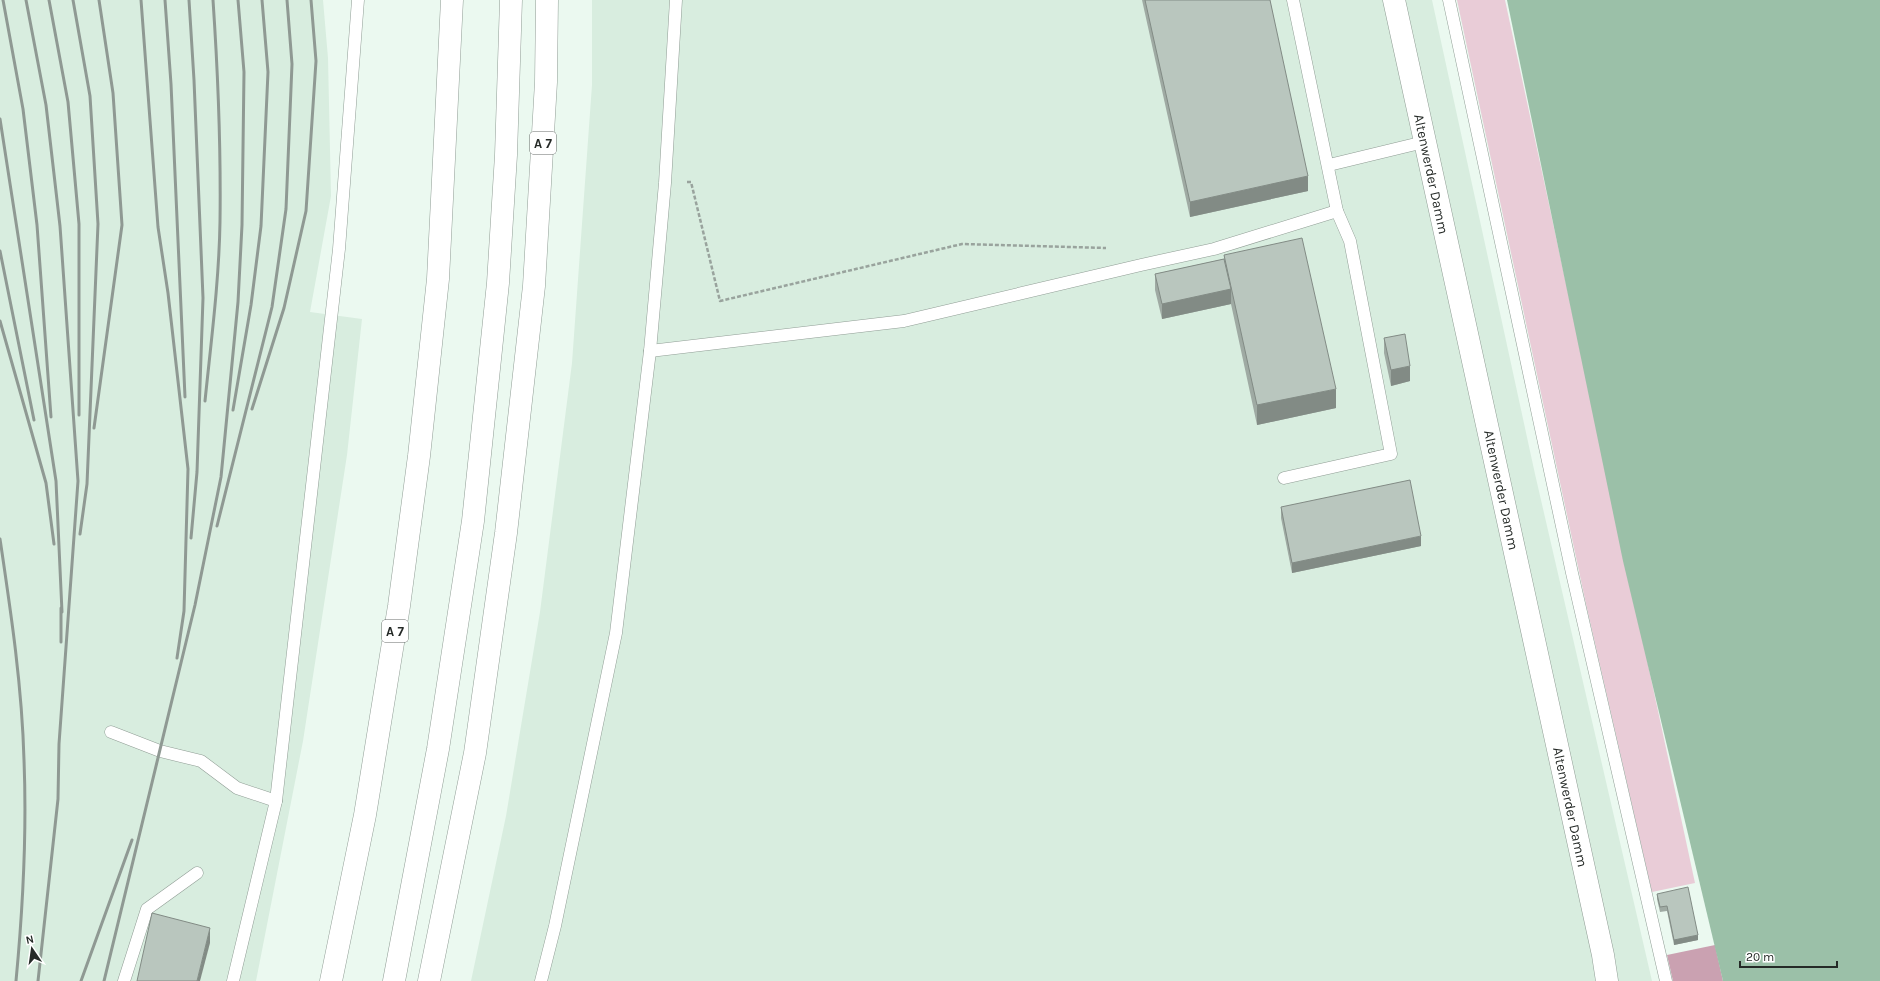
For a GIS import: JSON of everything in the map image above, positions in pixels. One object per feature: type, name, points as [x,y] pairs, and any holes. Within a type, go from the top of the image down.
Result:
[{"type":"main road","name":"A 7","points":[[331,981],[365,815],[399,606],[419,456],[438,279],[452,0]]},
{"type":"main road","points":[[394,981],[438,749],[473,521],[498,283],[506,155],[511,0]]},
{"type":"main road","name":"A 7","points":[[429,981],[475,753],[515,464],[534,286],[546,82],[548,0]]},
{"type":"main road","name":"Altenwerder Damm","points":[[1394,0],[1603,956],[1606,981]]},
{"type":"lane","points":[[233,981],[276,801],[339,249],[358,0]]},
{"type":"lane","points":[[542,981],[555,926],[616,633],[650,351],[665,182],[676,0]]},
{"type":"lane","points":[[1284,478],[1391,454],[1350,241],[1337,211],[1329,165],[1293,0]]},
{"type":"lane","points":[[1449,0],[1572,574],[1666,981]]},
{"type":"lane","points":[[1329,165],[1424,142]]},
{"type":"lane","points":[[650,351],[904,321],[1214,249],[1337,211]]},
{"type":"lane","points":[[111,732],[160,751],[201,761],[237,788],[276,801]]},
{"type":"lane","points":[[124,981],[147,909],[196,873]]},
{"type":"path","points":[[665,182],[691,182],[720,301],[962,244],[1138,249],[1141,265]]},
{"type":"shaded area","points":[[0,0],[323,0],[328,58],[331,196],[310,312],[362,319],[347,455],[303,741],[256,981],[0,981]]},
{"type":"shaded area","points":[[592,0],[1432,0],[1535,474],[1652,981],[471,981],[506,816],[540,612],[572,363],[592,85]]},
{"type":"shaded area","points":[[1457,0],[1505,0],[1695,883],[1652,892],[1586,604]]},
{"type":"shaded area","points":[[1507,0],[1880,0],[1880,981],[1723,981],[1623,561]]},
{"type":"shaded area","points":[[1715,945],[1723,981],[1673,981],[1667,955]]},
{"type":"building","points":[[1145,0],[1270,0],[1308,176],[1190,202]]},
{"type":"building","points":[[1302,238],[1336,389],[1257,405],[1224,255]]},
{"type":"building","points":[[1224,259],[1231,289],[1162,304],[1155,274]]},
{"type":"building","points":[[1405,334],[1410,366],[1391,370],[1384,338]]},
{"type":"building","points":[[1410,480],[1421,536],[1292,563],[1281,507]]},
{"type":"building","points":[[1688,887],[1698,935],[1674,940],[1667,906],[1660,907],[1657,894]]},
{"type":"building","points":[[152,913],[210,928],[197,981],[137,981]]},
{"type":"railway","points":[[3,0],[23,109],[37,225],[51,417]]},
{"type":"railway","points":[[26,0],[46,105],[60,226],[78,481],[59,744],[58,799],[38,981]]},
{"type":"railway","points":[[49,0],[68,102],[79,224],[79,415]]},
{"type":"railway","points":[[73,0],[90,96],[98,224],[87,484],[80,534]]},
{"type":"railway","points":[[94,428],[122,225],[113,93],[99,0]]},
{"type":"railway","points":[[141,0],[158,227],[168,293],[188,469],[184,611],[177,658]]},
{"type":"railway","points":[[165,0],[171,84],[185,397]]},
{"type":"railway","points":[[189,0],[194,80],[203,298],[197,472],[191,538]]},
{"type":"railway","points":[[205,401],[216,289],[220,222],[219,111],[213,0]]},
{"type":"railway","points":[[104,981],[195,605],[221,477],[238,302],[242,225],[244,72],[238,0]]},
{"type":"railway","points":[[233,410],[251,305],[261,226],[268,72],[262,0]]},
{"type":"railway","points":[[217,526],[272,307],[286,209],[292,64],[287,0]]},
{"type":"railway","points":[[252,409],[284,308],[306,211],[316,61],[311,0]]},
{"type":"railway","points":[[0,119],[56,481],[62,612]]},
{"type":"railway","points":[[0,251],[34,420]]},
{"type":"railway","points":[[0,321],[46,483],[54,544]]},
{"type":"railway","points":[[0,539],[12,622],[23,732],[25,788],[24,870],[16,981]]},
{"type":"railway","points":[[61,608],[61,642]]},
{"type":"railway","points":[[81,981],[132,840]]}]
